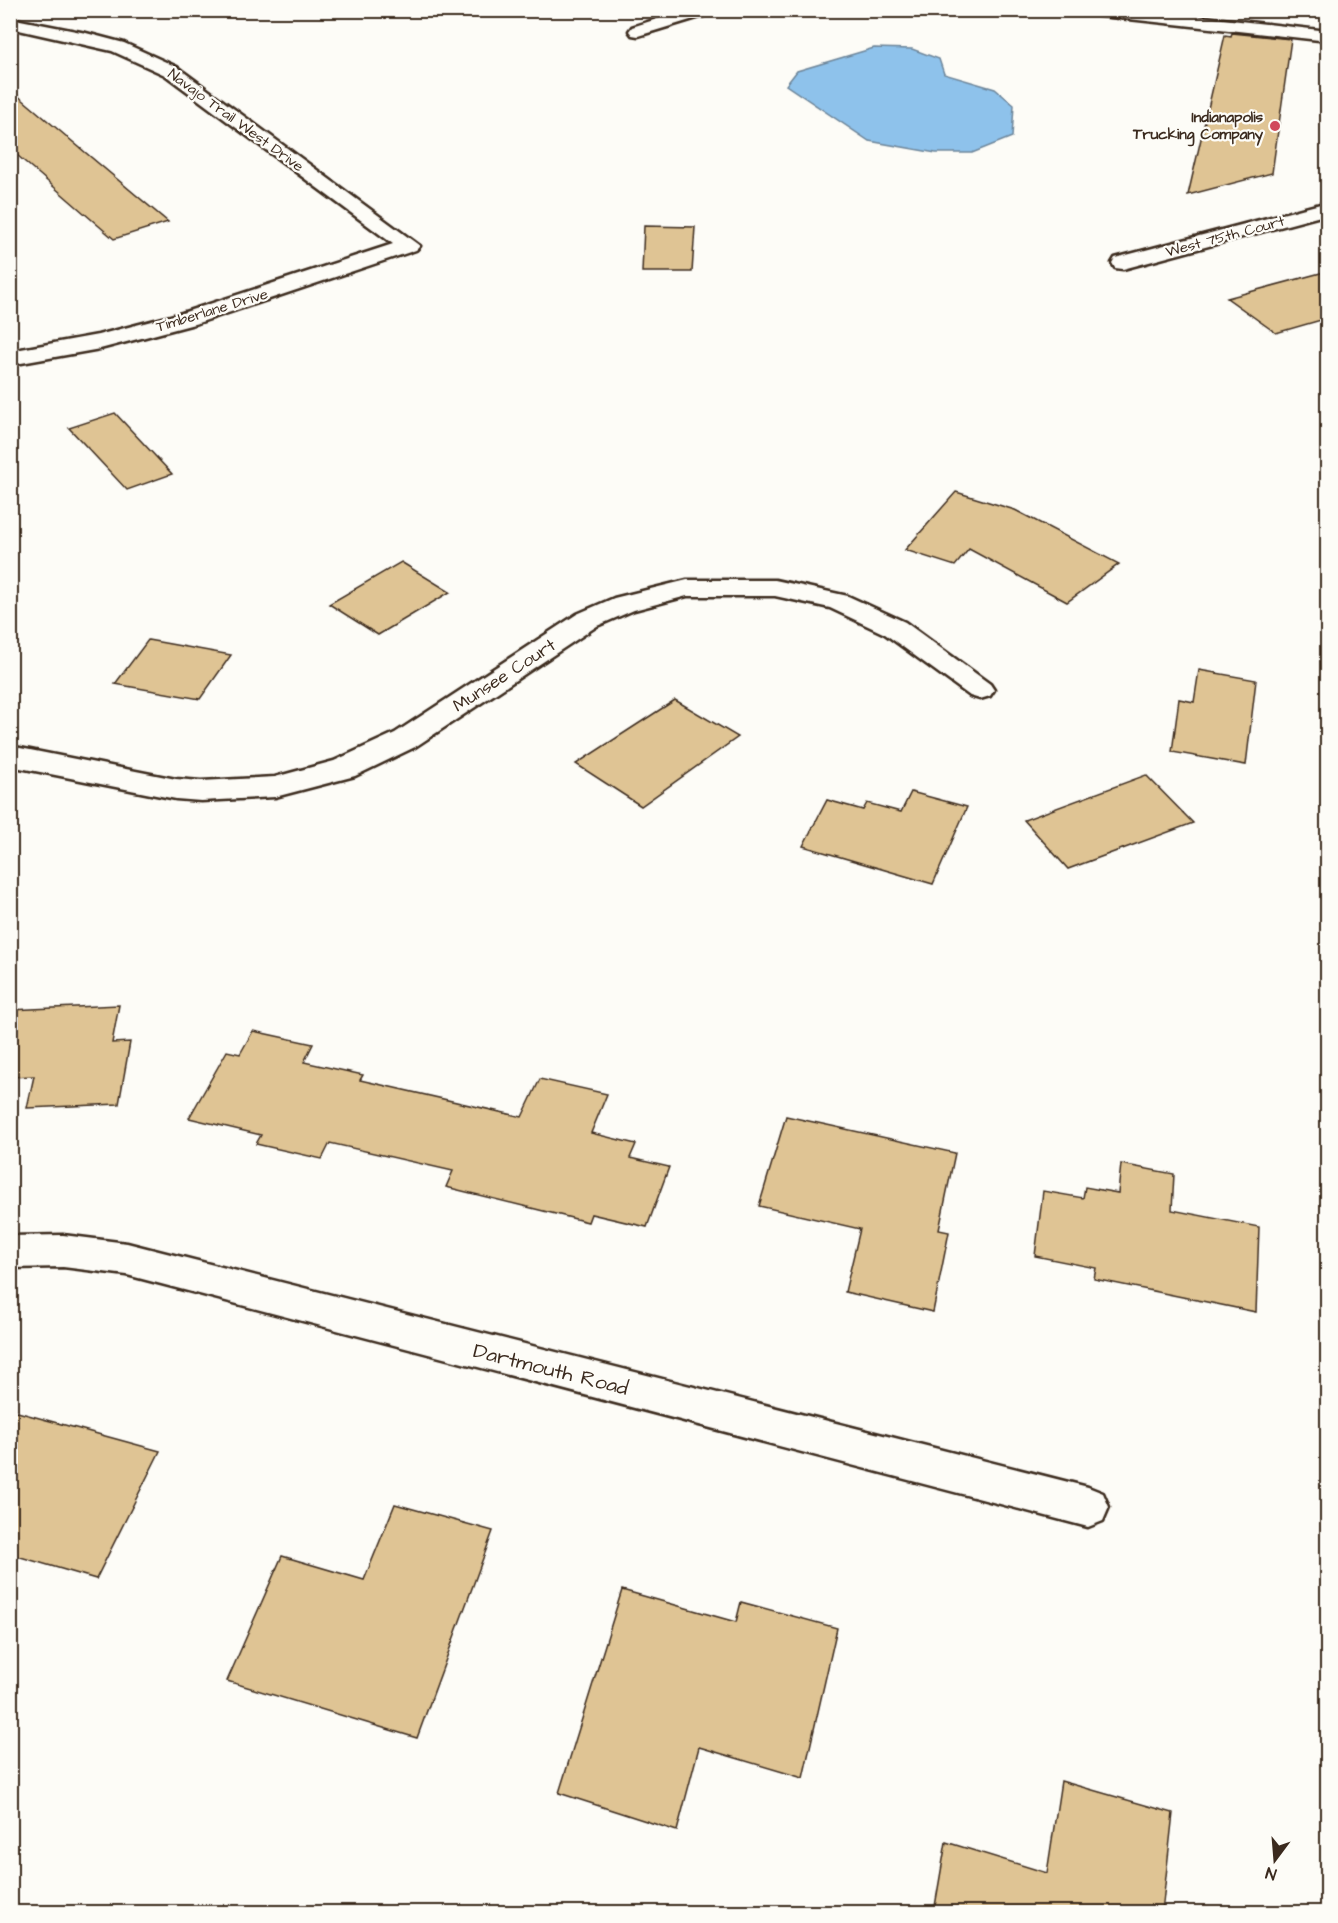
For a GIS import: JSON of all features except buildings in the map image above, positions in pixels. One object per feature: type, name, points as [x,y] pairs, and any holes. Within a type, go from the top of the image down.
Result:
[{"type":"street","points":[[638,31],[704,10]]},
{"type":"street","points":[[1092,10],[1328,36]]},
{"type":"street","name":"Navajo Trail West Drive","points":[[10,23],[86,38],[118,47],[171,71],[408,246]]},
{"type":"street","name":"West 75th Court","points":[[1123,263],[1328,208]]},
{"type":"street","name":"Timberlane Drive","points":[[10,358],[100,342],[190,318],[408,246]]},
{"type":"street","name":"Munsee Court","points":[[10,756],[177,789],[201,791],[274,787],[295,782],[345,769],[405,740],[587,620],[624,604],[687,588],[775,588],[838,602],[895,628],[980,690]]},
{"type":"street","name":"Dartmouth Road","points":[[10,1252],[63,1251],[127,1259],[1088,1507]]},
{"type":"water","points":[[874,48],[912,49],[939,59],[944,74],[995,89],[1014,105],[1012,137],[972,153],[936,153],[869,141],[786,85],[797,71]]},
{"type":"place","name":"Indianapolis Trucking Company","points":[[1275,126]]}]
